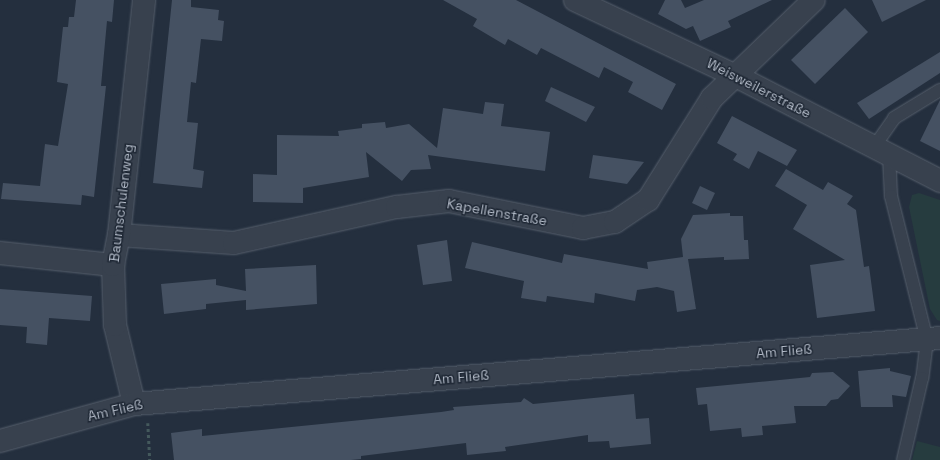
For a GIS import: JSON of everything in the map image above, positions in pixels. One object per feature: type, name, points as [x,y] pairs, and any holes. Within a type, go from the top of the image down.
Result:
[{"type":"street","name":"Baumschulenweg","points":[[140,403],[115,325],[113,265],[119,235],[144,0]]},
{"type":"street","name":"Kapellenstraße","points":[[119,235],[234,242],[397,207],[449,201],[583,228],[615,222],[648,200],[712,98],[812,1]]},
{"type":"street","name":"Weisweilerstraße","points":[[587,3],[734,75],[940,181]]},
{"type":"street","points":[[0,253],[113,265]]},
{"type":"street","name":"Am Fließ","points":[[0,441],[140,403],[934,339]]},
{"type":"lane","points":[[903,460],[922,378],[934,339],[891,196],[881,151],[894,118],[940,90]]},
{"type":"path","points":[[140,403],[150,460]]},
{"type":"green space","points":[[919,193],[940,200],[940,321],[937,320],[930,309],[909,207],[912,195]]},
{"type":"green space","points":[[917,441],[940,447],[940,460],[912,460]]},
{"type":"building","points":[[76,0],[114,0],[112,22],[107,21],[101,86],[106,86],[94,197],[82,195],[81,205],[1,199],[3,183],[40,186],[45,144],[58,146],[68,84],[57,82],[63,27],[68,27],[69,17],[74,17]]},
{"type":"building","points":[[172,0],[191,0],[191,7],[219,10],[218,20],[224,21],[222,41],[201,39],[196,83],[191,82],[187,122],[198,123],[193,169],[204,171],[202,188],[153,183]]},
{"type":"building","points":[[443,0],[516,0],[676,84],[662,110],[628,92],[633,82],[604,67],[599,78],[541,48],[537,55],[508,39],[505,45],[473,26],[477,19]]},
{"type":"building","points":[[665,0],[681,0],[685,8],[704,0],[772,0],[728,21],[731,27],[700,41],[693,26],[686,29],[658,14]]},
{"type":"building","points":[[872,0],[926,0],[882,22]]},
{"type":"building","points":[[845,8],[868,32],[815,84],[791,60]]},
{"type":"building","points":[[940,52],[940,73],[869,119],[857,103]]},
{"type":"building","points":[[551,87],[595,107],[586,122],[545,101]]},
{"type":"building","points":[[940,100],[940,151],[920,141]]},
{"type":"building","points":[[485,102],[504,104],[501,126],[550,132],[545,171],[428,155],[431,169],[411,170],[402,181],[366,152],[369,177],[303,188],[303,203],[253,202],[253,174],[277,175],[277,135],[339,136],[338,131],[362,128],[362,124],[385,122],[386,128],[409,124],[437,148],[443,108],[483,114]]},
{"type":"building","points":[[732,116],[797,150],[787,166],[758,151],[749,169],[733,160],[737,154],[717,143]]},
{"type":"building","points":[[593,155],[644,162],[627,184],[589,178]]},
{"type":"building","points":[[786,169],[823,190],[828,182],[853,196],[847,204],[856,210],[864,267],[869,266],[875,311],[817,318],[810,265],[845,260],[793,229],[807,205],[775,186]]},
{"type":"building","points":[[700,186],[715,193],[707,210],[692,203]]},
{"type":"building","points":[[730,213],[730,216],[743,216],[744,240],[748,240],[749,259],[724,260],[724,257],[688,259],[696,309],[677,312],[674,291],[657,287],[637,290],[635,301],[595,293],[594,303],[547,296],[546,302],[521,298],[524,281],[465,268],[472,242],[562,263],[564,254],[648,269],[647,262],[683,257],[681,239],[693,215]]},
{"type":"building","points":[[447,240],[452,281],[423,285],[417,245]]},
{"type":"building","points":[[316,265],[317,304],[246,310],[246,300],[206,304],[206,309],[164,314],[161,284],[216,279],[216,285],[246,291],[245,269]]},
{"type":"building","points":[[0,289],[92,296],[90,321],[49,318],[47,345],[26,343],[27,327],[0,325]]},
{"type":"building","points":[[890,368],[890,371],[911,376],[906,397],[892,395],[893,407],[861,407],[858,371]]},
{"type":"building","points":[[833,372],[850,386],[838,399],[831,400],[826,406],[794,406],[796,423],[762,426],[763,435],[742,437],[741,428],[710,431],[707,404],[698,405],[696,388],[810,377],[812,373]]},
{"type":"building","points":[[634,394],[636,419],[649,418],[651,444],[610,448],[609,441],[588,442],[588,435],[505,447],[506,451],[467,455],[466,443],[361,456],[361,459],[351,460],[174,460],[171,433],[202,429],[202,436],[441,412],[454,410],[453,407],[521,402],[524,398],[533,404]]}]
